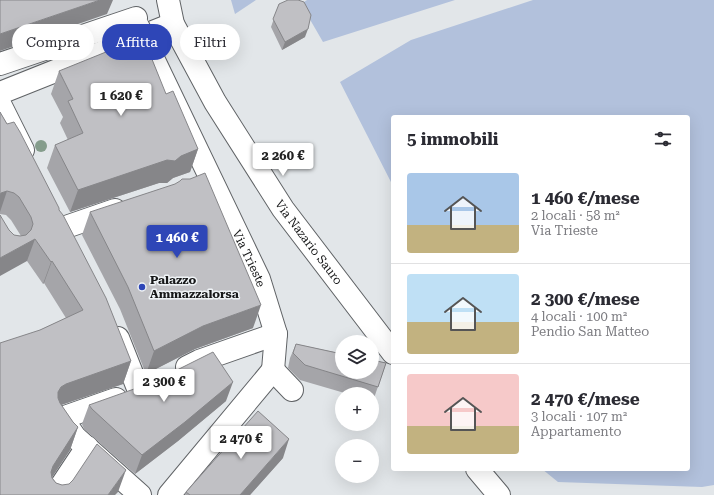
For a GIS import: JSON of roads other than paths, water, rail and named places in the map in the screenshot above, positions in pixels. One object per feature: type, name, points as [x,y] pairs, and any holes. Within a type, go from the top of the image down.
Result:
[{"type":"street","name":"Via Nazario Sauro","points":[[168,0],[173,24],[215,102],[283,209],[391,350]]},
{"type":"street","points":[[0,64],[135,15]]},
{"type":"street","name":"Via Trieste","points":[[135,15],[150,52],[259,279],[276,334],[273,370]]},
{"type":"street","points":[[0,93],[173,24]]},
{"type":"street","points":[[0,104],[31,165]]},
{"type":"street","points":[[190,185],[210,178]]},
{"type":"street","points":[[74,248],[60,221],[134,204]]},
{"type":"street","points":[[112,322],[139,391]]},
{"type":"street","points":[[140,495],[75,437],[62,418],[139,391],[199,361],[276,334]]},
{"type":"street","points":[[168,495],[273,370],[292,390]]},
{"type":"street","points":[[55,495],[86,447]]},
{"type":"street","points":[[480,471],[499,495]]},
{"type":"water","points":[[231,0],[256,0],[235,14]]},
{"type":"water","points":[[307,0],[455,0],[323,42],[301,4]]},
{"type":"water","points":[[533,0],[714,0],[714,485],[702,487],[558,482],[544,471],[690,471],[690,115],[391,115],[391,182],[340,82],[411,40]]},
{"type":"place","name":"Palazzo Ammazzalorsa","points":[[142,287]]}]
